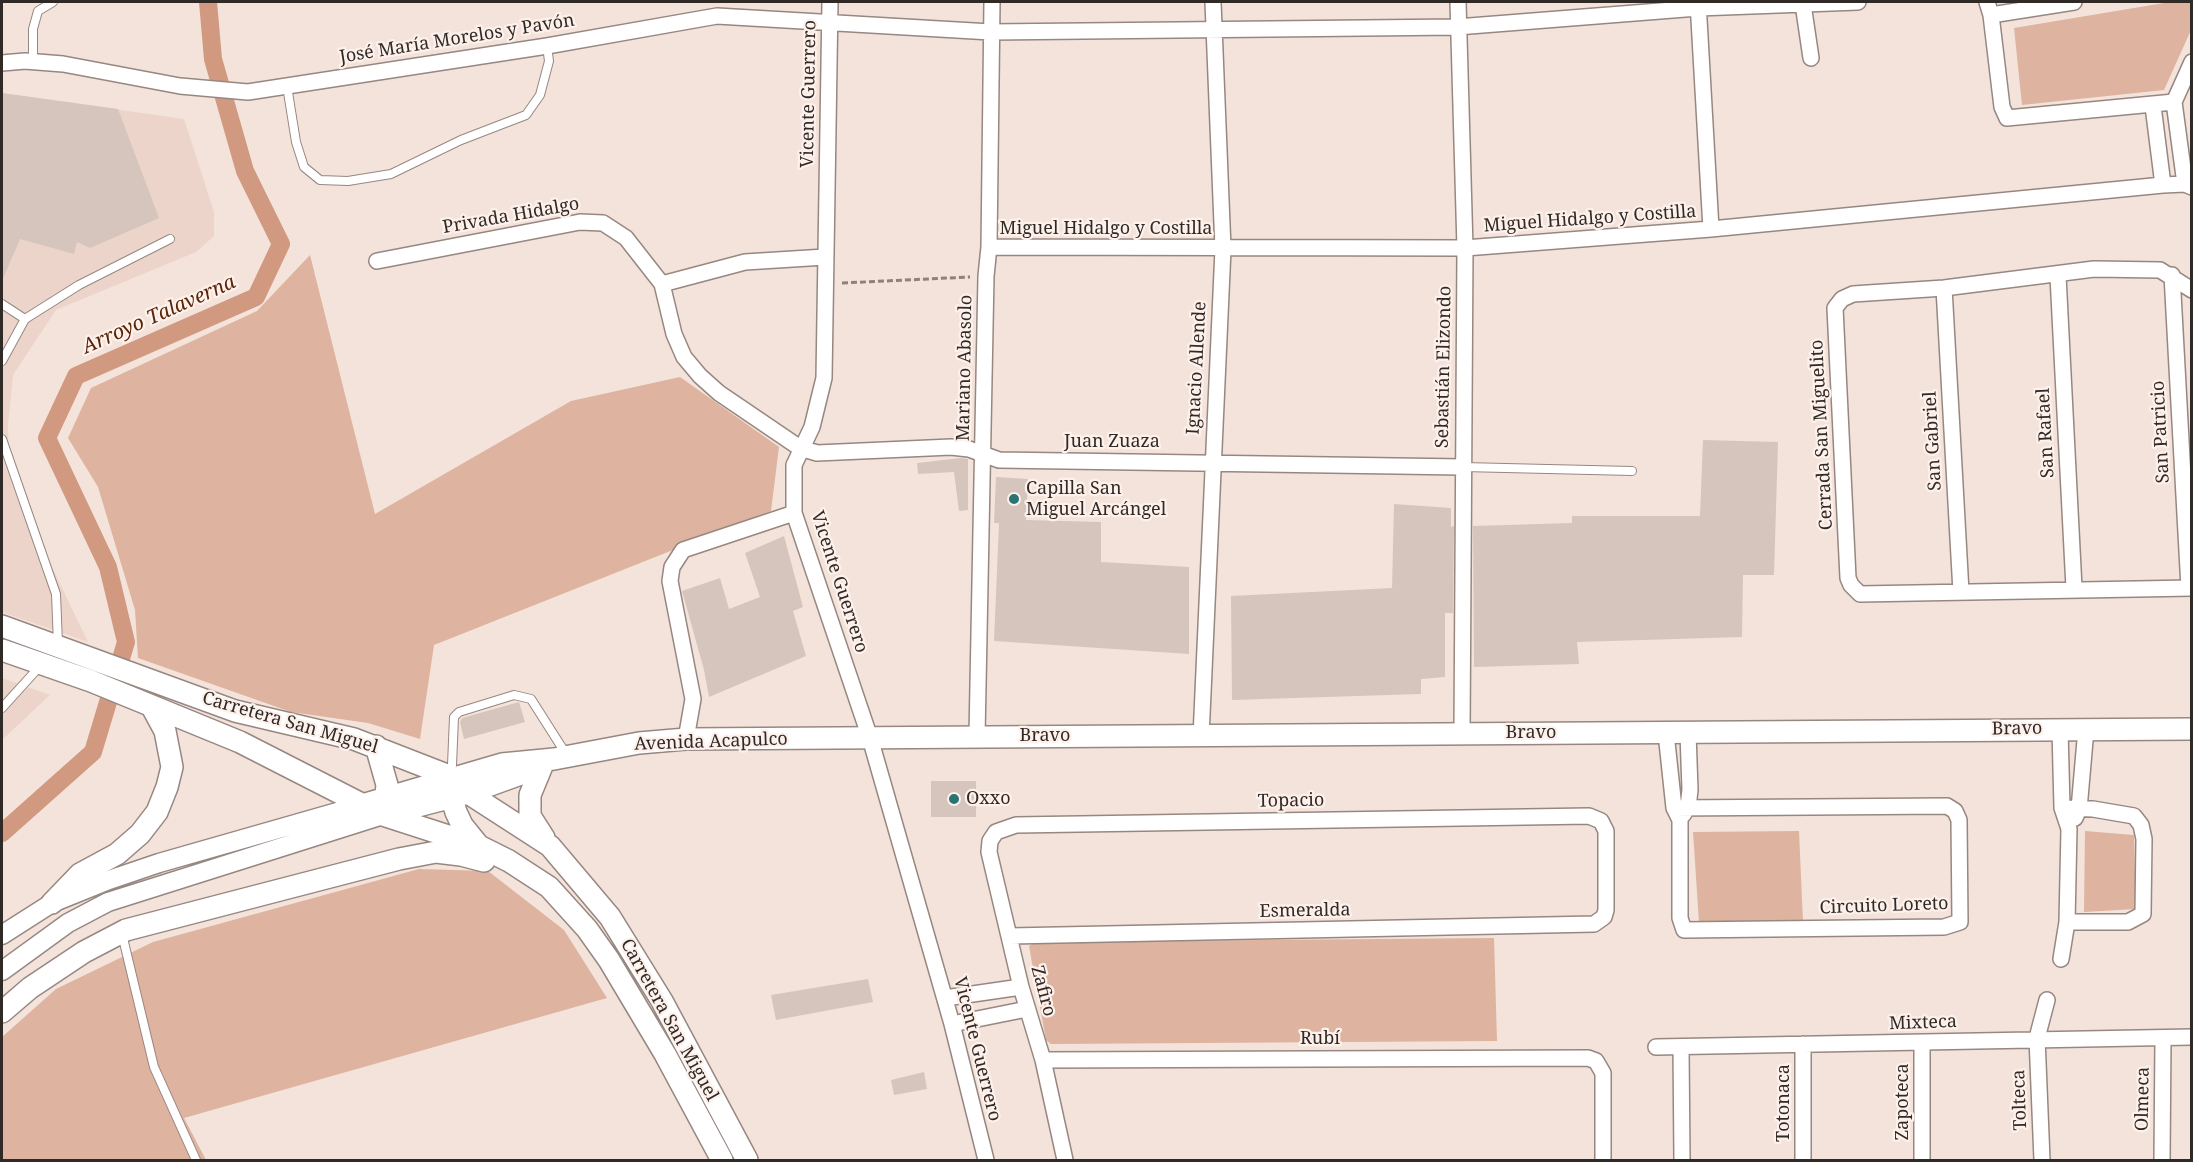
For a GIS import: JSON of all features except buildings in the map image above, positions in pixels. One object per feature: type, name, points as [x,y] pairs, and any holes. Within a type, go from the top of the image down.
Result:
[{"type":"main road","name":"Carretera San Miguel","points":[[2,626],[235,711],[376,746],[406,758],[457,783],[550,846],[610,917],[639,960],[747,1161]]},
{"type":"main road","name":"Carretera San Miguel","points":[[2,650],[72,675],[240,742],[362,805],[385,807],[479,846],[509,861],[549,887],[587,929],[609,960],[666,1054],[722,1161]]},
{"type":"main road","points":[[52,903],[80,874],[117,854],[140,834],[157,812],[172,766],[165,731],[145,704]]},
{"type":"main road","name":"Bravo","points":[[870,738],[1201,737],[1462,732],[1688,733],[2192,729]]},
{"type":"main road","name":"Avenida Acapulco","points":[[457,783],[639,743],[686,739],[870,738]]},
{"type":"main road","points":[[376,746],[387,785],[385,807],[457,783],[462,825],[479,846]]},
{"type":"main road","name":"Avenida Acapulco","points":[[457,783],[502,764],[554,760]]},
{"type":"main road","points":[[550,846],[530,816],[530,795],[554,760]]},
{"type":"main road","points":[[2,1012],[48,976],[122,932],[399,859],[436,852],[461,855],[497,864],[549,887]]},
{"type":"street","name":"Vicente Guerrero","points":[[830,2],[824,378],[812,427],[800,448],[794,465],[794,513],[870,738],[945,998],[986,1161]]},
{"type":"street","name":"Mariano Abasolo","points":[[977,736],[986,276],[989,247],[992,2]]},
{"type":"street","name":"Ignacio Allende","points":[[1201,737],[1211,462],[1223,249],[1213,2]]},
{"type":"street","name":"Sebastián Elizondo","points":[[1458,2],[1465,248],[1462,732]]},
{"type":"street","name":"José María Morelos y Pavón","points":[[33,62],[123,73],[180,86],[248,92],[547,46],[717,9],[829,24],[991,32],[1457,27],[1698,5],[1858,2]]},
{"type":"street","points":[[2074,2],[1989,8],[2002,107],[2007,118],[2152,106],[2174,102]]},
{"type":"street","points":[[1803,4],[1811,58]]},
{"type":"street","points":[[1698,5],[1711,229]]},
{"type":"street","points":[[2,63],[33,62]]},
{"type":"street","points":[[2188,186],[2174,102],[2192,62]]},
{"type":"street","points":[[2152,106],[2163,185]]},
{"type":"street","name":"Miguel Hidalgo y Costilla","points":[[989,247],[1465,248],[1711,229],[2163,185],[2188,186]]},
{"type":"street","name":"Privada Hidalgo","points":[[377,261],[592,221],[603,223],[626,238],[662,284]]},
{"type":"street","points":[[800,448],[719,393],[684,357],[674,334],[662,284],[745,262],[825,257]]},
{"type":"street","name":"Cerrada San Miguelito","points":[[2190,588],[2074,588],[1869,596],[1855,590],[1848,578],[1835,308],[1842,299],[1853,294],[1944,288],[2058,276],[2094,269],[2160,270],[2172,275],[2192,290]]},
{"type":"street","name":"San Patricio","points":[[2172,275],[2190,588]]},
{"type":"street","name":"San Rafael","points":[[2058,276],[2074,588]]},
{"type":"street","name":"San Gabriel","points":[[1944,288],[1961,592]]},
{"type":"street","name":"Juan Zuaza","points":[[800,448],[817,453],[951,447],[984,454],[999,460],[1462,467]]},
{"type":"street","points":[[686,739],[693,699],[670,581],[672,567],[683,550],[794,513]]},
{"type":"street","points":[[2060,729],[2062,808],[2069,829],[2067,922],[2061,958]]},
{"type":"street","points":[[2069,829],[2079,809],[2086,729]]},
{"type":"street","points":[[1666,733],[1681,812]]},
{"type":"street","points":[[1681,812],[1688,733]]},
{"type":"street","points":[[2,935],[52,903],[159,862],[362,805]]},
{"type":"street","name":"Circuito Loreto","points":[[1924,805],[1951,808],[1959,820],[1960,922],[1944,927],[1687,931],[1682,928],[1680,918],[1681,812],[1924,805]]},
{"type":"street","points":[[2,971],[68,923],[108,902],[385,807]]},
{"type":"street","points":[[2062,808],[2134,816],[2144,839],[2145,910],[2139,918],[2128,922],[2067,922]]},
{"type":"street","name":"Topacio","points":[[996,832],[1016,825],[1589,816],[1601,821],[1606,831],[1606,910],[1601,920]]},
{"type":"street","name":"Zafiro","points":[[996,832],[990,841],[989,852],[1021,987],[1043,1060],[1065,1161]]},
{"type":"street","name":"Esmeralda","points":[[1010,936],[1585,925],[1601,920]]},
{"type":"street","points":[[945,998],[1021,987]]},
{"type":"street","name":"Tolteca","points":[[2042,1161],[2037,1038],[2047,1000]]},
{"type":"street","points":[[952,1024],[1027,1009]]},
{"type":"street","name":"Mixteca","points":[[1656,1047],[1922,1043],[2037,1038],[2192,1037]]},
{"type":"street","name":"Olmeca","points":[[2162,1161],[2163,1038]]},
{"type":"street","name":"Zapoteca","points":[[1922,1043],[1922,1161]]},
{"type":"street","name":"Totonaca","points":[[1803,1044],[1803,1161]]},
{"type":"street","points":[[1681,1048],[1682,1161]]},
{"type":"street","name":"Rubí","points":[[1043,1060],[1588,1059],[1596,1061],[1601,1066],[1604,1079],[1603,1161]]},
{"type":"lane","points":[[33,62],[33,29],[38,11],[52,2]]},
{"type":"lane","points":[[287,86],[296,142],[304,166],[320,180],[348,181],[392,174],[461,140],[526,115],[540,95],[549,61],[547,46]]},
{"type":"lane","points":[[2,361],[25,319],[79,285],[170,238]]},
{"type":"lane","points":[[2,304],[25,319]]},
{"type":"lane","points":[[2,439],[56,594],[58,645]]},
{"type":"lane","points":[[1462,467],[1632,471]]},
{"type":"lane","points":[[2,708],[42,664]]},
{"type":"lane","points":[[457,783],[454,717],[459,712],[514,695],[524,695],[531,699],[554,760]]},
{"type":"lane","points":[[122,932],[154,1067],[196,1161]]},
{"type":"path","points":[[825,284],[986,276]]},
{"type":"shaded area","points":[[2170,2],[2191,2],[2191,30],[2164,90],[2022,105],[2014,28]]},
{"type":"shaded area","points":[[2,93],[184,119],[214,212],[214,236],[196,252],[56,310],[13,375],[8,425],[9,465],[39,540],[88,642],[2,612]]},
{"type":"shaded area","points":[[310,255],[375,514],[571,401],[680,377],[779,447],[771,511],[434,645],[420,739],[368,723],[291,712],[138,658],[135,610],[98,487],[68,438],[91,388],[257,311]]},
{"type":"shaded area","points":[[2,678],[50,695],[2,740]]},
{"type":"shaded area","points":[[1799,831],[1803,922],[1699,922],[1693,832]]},
{"type":"shaded area","points":[[2085,831],[2134,835],[2136,909],[2084,912]]},
{"type":"shaded area","points":[[419,869],[488,871],[564,930],[607,998],[184,1118],[206,1160],[2,1160],[2,1037],[56,989],[153,942]]},
{"type":"shaded area","points":[[1494,938],[1497,1041],[1051,1044],[1046,1040],[1029,946],[1035,942]]},
{"type":"waterway","name":"Arroyo Talaverna","points":[[2,833],[93,752],[126,642],[108,567],[47,438],[76,376],[256,297],[281,244],[245,171],[213,59],[208,2]]},
{"type":"place","name":"Capilla San Miguel Arcángel","points":[[1014,499]]},
{"type":"place","name":"Oxxo","points":[[954,799]]}]
